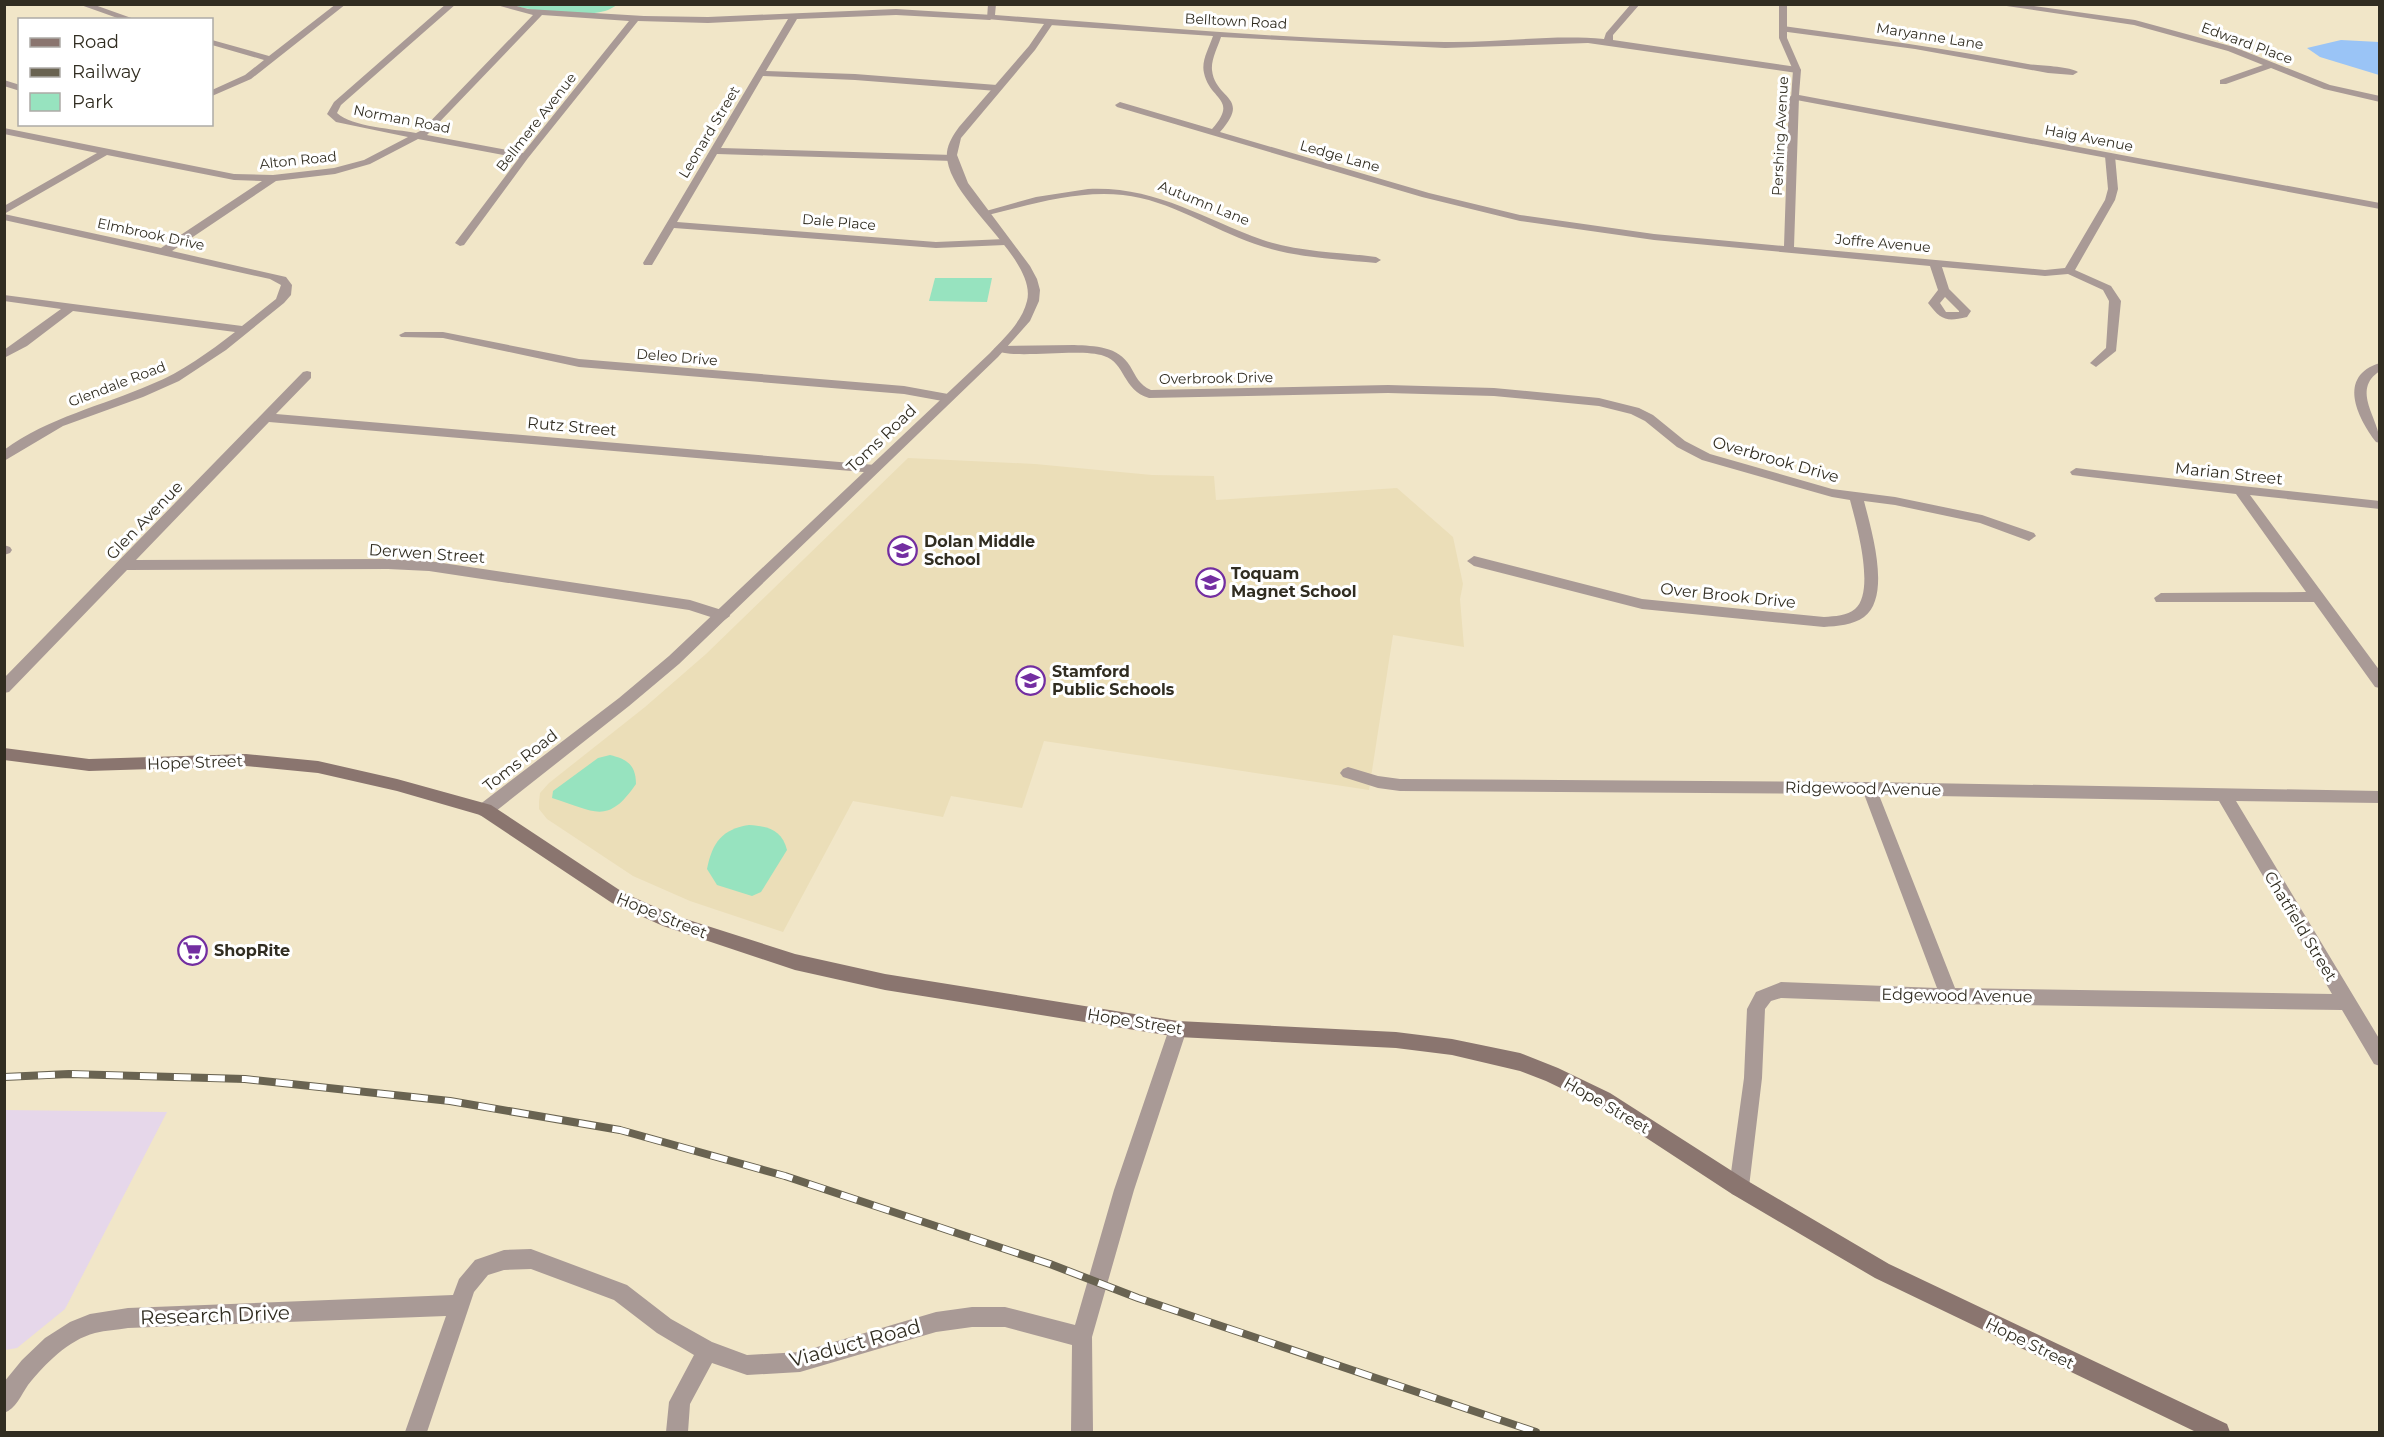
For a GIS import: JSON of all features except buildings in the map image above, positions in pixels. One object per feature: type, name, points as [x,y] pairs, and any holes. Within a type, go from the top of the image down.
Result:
[{"type":"main road","name":"Hope Street","points":[[4,753],[33,760],[89,765],[216,760],[296,763],[398,784],[485,810],[618,898],[669,921],[760,952],[885,982],[1178,1029],[1396,1040],[1489,1053],[1552,1074],[1603,1099],[1739,1187],[1882,1271],[2217,1432]]},
{"type":"street","points":[[82,4],[127,18]]},
{"type":"street","points":[[213,93],[248,77],[342,4]]},
{"type":"street","name":"Norman Road","points":[[452,4],[337,104],[332,112],[336,118],[350,123],[525,156]]},
{"type":"street","name":"Belltown Road","points":[[497,4],[540,13],[635,19],[685,20],[794,16],[855,9],[1218,34],[1446,45],[1581,40],[1608,42]]},
{"type":"street","points":[[990,17],[992,4]]},
{"type":"street","points":[[1608,42],[1609,34],[1636,4]]},
{"type":"street","points":[[1783,4],[1782,38],[1797,70]]},
{"type":"street","name":"Edward Place","points":[[1997,4],[2135,23],[2221,46],[2327,87],[2379,99]]},
{"type":"street","points":[[609,18],[619,9]]},
{"type":"street","name":"Alton Road","points":[[4,131],[225,176],[273,178],[310,175],[356,166],[420,136],[436,123],[540,13]]},
{"type":"street","name":"Leonard Street","points":[[648,263],[794,16]]},
{"type":"street","name":"Bellmere Avenue","points":[[460,243],[525,156],[635,19]]},
{"type":"street","points":[[714,150],[952,158],[957,137],[1032,48],[1050,22]]},
{"type":"street","name":"Maryanne Lane","points":[[1783,29],[1937,50],[2048,70],[2073,72]]},
{"type":"street","points":[[1214,133],[1226,121],[1229,110],[1226,98],[1212,81],[1208,70],[1218,34]]},
{"type":"street","points":[[213,42],[272,60]]},
{"type":"street","name":"Pershing Avenue","points":[[1608,42],[1797,70],[1789,250]]},
{"type":"street","points":[[2223,82],[2271,65]]},
{"type":"street","points":[[761,73],[855,77],[997,88]]},
{"type":"street","name":"Haig Avenue","points":[[1794,97],[2379,206]]},
{"type":"street","name":"Ledge Lane","points":[[1120,105],[1479,209],[1568,226]]},
{"type":"street","points":[[4,211],[105,152]]},
{"type":"street","points":[[2096,363],[2112,349],[2115,301],[2107,288],[2099,282],[2069,271],[2110,200],[2113,189],[2110,156]]},
{"type":"street","name":"Toms Road","points":[[485,810],[624,702],[723,616],[1000,349],[1026,317],[1035,294],[1029,273],[984,213],[959,175],[952,158]]},
{"type":"street","points":[[163,252],[273,178]]},
{"type":"street","name":"Autumn Lane","points":[[984,213],[1065,194],[1122,192],[1155,198],[1262,243],[1304,252],[1376,260]]},
{"type":"street","name":"Elmbrook Drive","points":[[4,217],[273,276],[282,279],[288,285]]},
{"type":"street","name":"Dale Place","points":[[670,225],[936,245],[1005,242]]},
{"type":"street","name":"Joffre Avenue","points":[[1568,226],[1789,250],[2044,273],[2069,271]]},
{"type":"street","points":[[1935,263],[1944,291]]},
{"type":"street","name":"Glendale Road","points":[[4,457],[31,437],[63,420],[138,394],[176,377],[280,302],[288,285]]},
{"type":"street","points":[[4,297],[243,330]]},
{"type":"street","points":[[4,355],[23,344],[71,307]]},
{"type":"street","name":"Deleo Drive","points":[[405,335],[443,335],[579,363],[904,390],[948,398]]},
{"type":"street","name":"Overbrook Drive","points":[[1000,349],[1101,350],[1116,356],[1136,388],[1149,394],[1388,389],[1418,392],[1506,393],[1617,405],[1649,418],[1681,444],[1706,457],[1809,488],[1895,501],[1982,519],[2029,536]]},
{"type":"street","points":[[2379,366],[2369,371],[2360,384],[2360,400],[2365,417],[2379,440]]},
{"type":"street","name":"Glen Avenue","points":[[4,688],[307,375]]},
{"type":"street","name":"Rutz Street","points":[[267,418],[296,418],[875,469]]},
{"type":"street","name":"Marian Street","points":[[2076,472],[2241,492],[2379,505]]},
{"type":"street","points":[[2241,492],[2379,683]]},
{"type":"street","name":"Over Brook Drive","points":[[1474,561],[1642,604],[1824,622],[1839,621],[1852,618],[1863,611],[1872,593],[1856,496]]},
{"type":"street","name":"Derwen Street","points":[[124,565],[387,564],[429,566],[690,605],[723,616]]},
{"type":"street","points":[[2161,598],[2316,597]]},
{"type":"street","name":"Ridgewood Avenue","points":[[1348,773],[1378,783],[1400,785],[1869,788],[2379,797]]},
{"type":"street","points":[[1869,788],[1949,996]]},
{"type":"street","name":"Chatfield Street","points":[[2224,795],[2379,1058]]},
{"type":"street","name":"Edgewood Avenue","points":[[1739,1187],[1752,1078],[1756,1009],[1759,1000],[1771,992],[1781,990],[1949,996],[2093,996],[2346,1002]]},
{"type":"street","points":[[1082,1432],[1082,1337],[1124,1190],[1178,1029]]},
{"type":"street","name":"Viaduct Road","points":[[416,1432],[466,1286],[482,1267],[504,1260],[531,1259],[620,1292],[664,1326],[706,1351],[747,1365],[800,1362],[936,1322],[972,1317],[1005,1317],[1082,1337]]},
{"type":"street","name":"Research Drive","points":[[4,1403],[28,1370],[60,1340],[90,1324],[128,1318],[459,1305]]},
{"type":"street","points":[[677,1432],[680,1402],[706,1351]]},
{"type":"shaded area","name":"Stamford Public Schools","points":[[908,458],[1035,464],[1152,475],[1214,476],[1216,500],[1397,488],[1453,537],[1463,584],[1460,599],[1464,647],[1393,635],[1369,790],[1044,741],[1022,808],[951,796],[943,817],[853,801],[783,932],[690,901],[633,876],[547,819],[539,809],[539,802],[540,793],[549,783],[645,707],[706,654]]},
{"type":"shaded area","points":[[5,1110],[167,1112],[65,1309],[17,1348],[5,1350]]},
{"type":"green space","points":[[510,5],[617,5],[595,13],[571,14]]},
{"type":"green space","points":[[935,278],[992,278],[987,302],[929,301]]},
{"type":"green space","points":[[610,755],[626,761],[636,777],[636,784],[617,806],[599,812],[552,798],[553,791],[598,758]]},
{"type":"green space","points":[[749,825],[773,830],[782,838],[787,850],[761,892],[752,896],[717,885],[707,869],[715,845],[720,839],[732,830]]},
{"type":"water","points":[[2341,40],[2379,42],[2379,75],[2320,57],[2307,48]]},
{"type":"railway","points":[[4,1077],[69,1074],[245,1079],[450,1101],[620,1130],[785,1176],[1050,1264],[1138,1298],[1536,1432]]},
{"type":"place","name":"Dolan Middle School","points":[[903,550]]},
{"type":"place","name":"Toquam Magnet School","points":[[1210,582]]},
{"type":"place","name":"Stamford Public Schools","points":[[1031,680]]},
{"type":"place","name":"ShopRite","points":[[193,950]]}]
